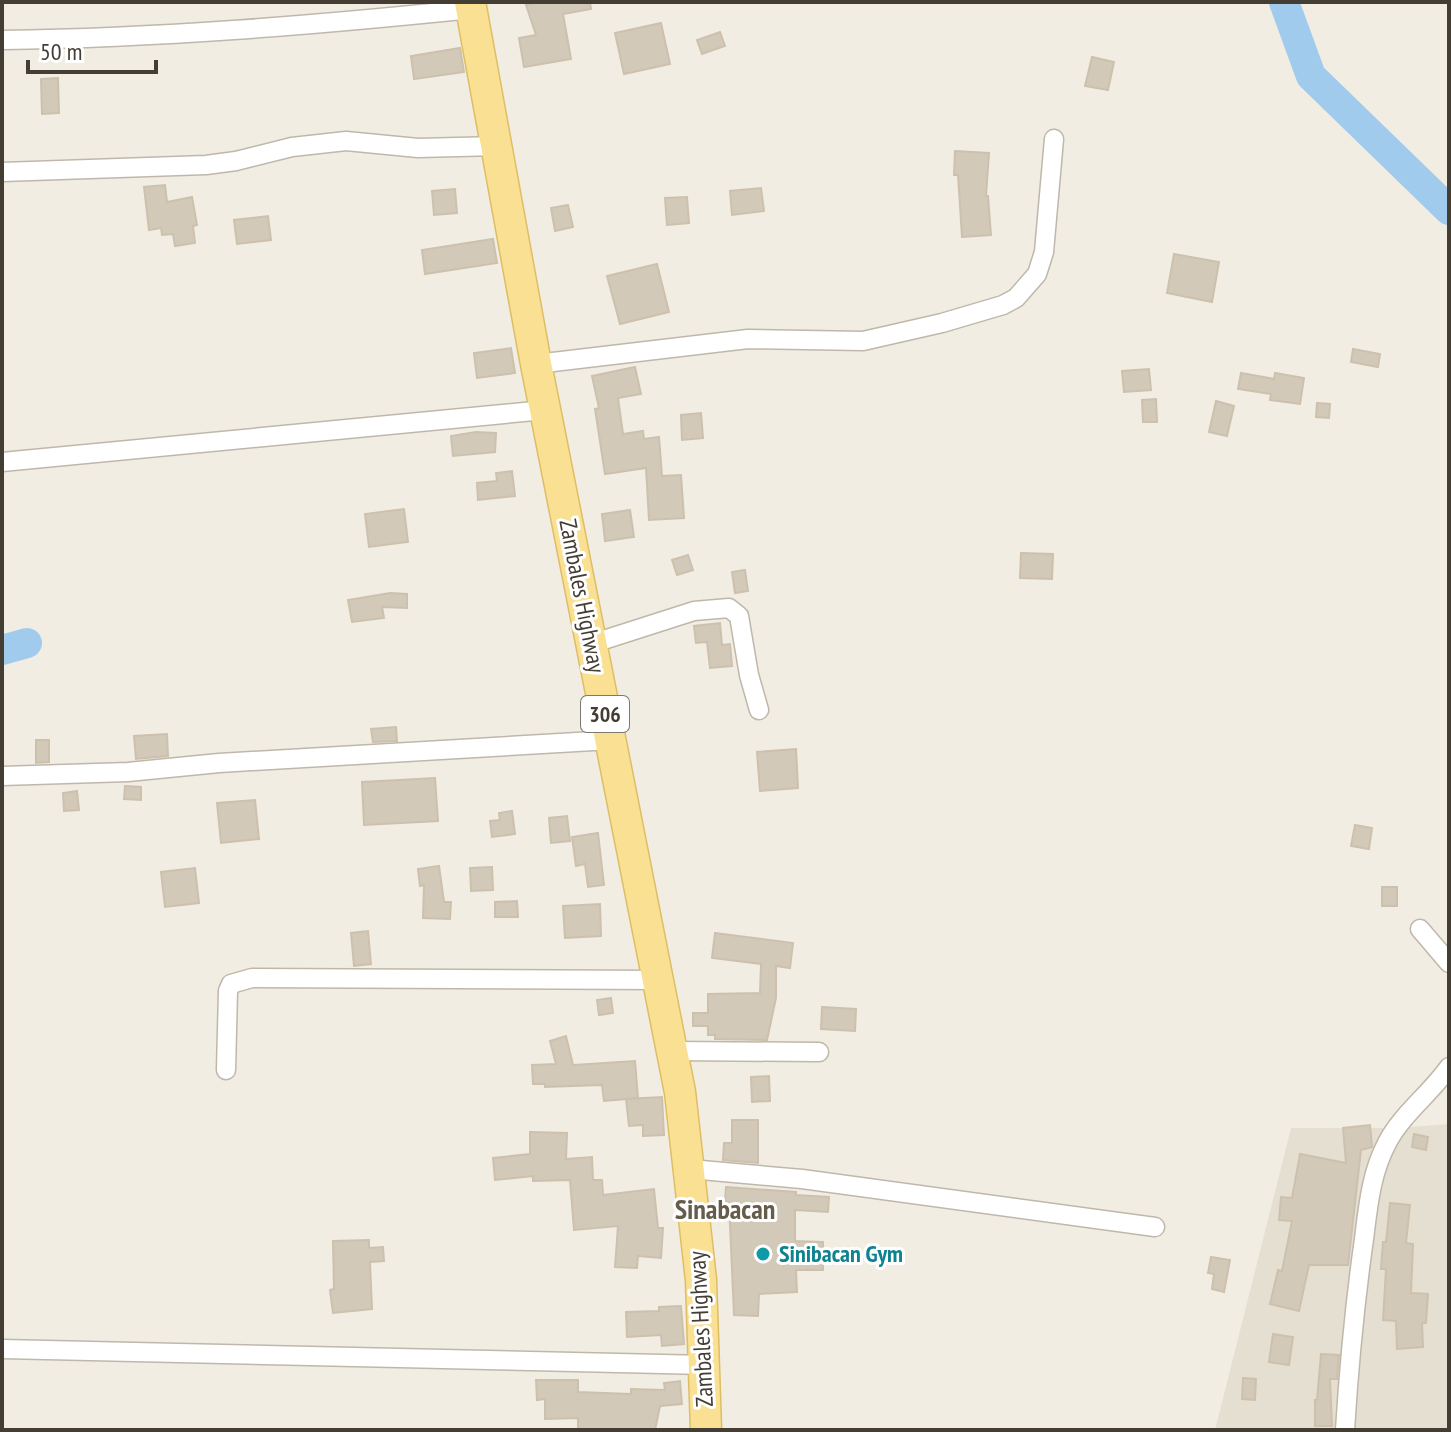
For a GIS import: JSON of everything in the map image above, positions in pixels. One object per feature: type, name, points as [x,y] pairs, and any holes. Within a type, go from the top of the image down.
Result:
[{"type":"main road","name":"Zambales Highway","points":[[471,6],[536,364],[672,1051],[690,1169],[701,1280],[706,1430]]},
{"type":"street","points":[[2,40],[210,34],[471,6]]},
{"type":"street","points":[[536,364],[748,339],[863,341],[1003,305],[1016,298],[1037,274],[1044,252],[1054,139]]},
{"type":"street","points":[[2,172],[206,165],[292,147],[346,141],[418,148],[498,146]]},
{"type":"street","points":[[2,462],[545,410]]},
{"type":"street","points":[[591,644],[694,611],[729,608],[739,616],[749,675],[759,710]]},
{"type":"street","points":[[2,776],[128,772],[219,763],[611,740]]},
{"type":"street","points":[[1420,929],[1449,963]]},
{"type":"street","points":[[226,1070],[228,991],[231,984],[252,978],[658,980]]},
{"type":"street","points":[[672,1051],[819,1052]]},
{"type":"street","points":[[1345,1430],[1370,1192],[1387,1143],[1449,1067]]},
{"type":"street","points":[[690,1169],[802,1179],[1155,1227]]},
{"type":"street","points":[[2,1349],[706,1365]]},
{"type":"shaded area","points":[[1449,1124],[1449,1430],[1215,1430],[1291,1128],[1397,1128]]},
{"type":"building","points":[[536,2],[590,2],[591,9],[563,14],[571,59],[524,67],[519,38],[536,35],[526,5]]},
{"type":"building","points":[[661,23],[670,64],[624,74],[615,33]]},
{"type":"building","points":[[720,32],[725,46],[702,54],[697,40]]},
{"type":"building","points":[[460,48],[464,72],[414,79],[411,56]]},
{"type":"building","points":[[1092,57],[1114,62],[1108,90],[1085,86]]},
{"type":"building","points":[[58,78],[59,113],[42,114],[41,79]]},
{"type":"building","points":[[955,151],[989,153],[986,196],[991,235],[962,237],[958,175],[954,175]]},
{"type":"building","points":[[165,185],[167,202],[192,197],[197,225],[193,226],[195,243],[175,246],[173,234],[162,235],[161,228],[149,230],[144,187]]},
{"type":"building","points":[[761,188],[764,211],[732,215],[730,191]]},
{"type":"building","points":[[455,189],[457,213],[434,215],[432,191]]},
{"type":"building","points":[[687,197],[689,223],[667,225],[665,198]]},
{"type":"building","points":[[568,205],[573,227],[555,231],[551,208]]},
{"type":"building","points":[[268,216],[271,240],[237,244],[234,220]]},
{"type":"building","points":[[493,239],[497,263],[425,274],[422,250]]},
{"type":"building","points":[[1174,254],[1219,262],[1212,302],[1167,293]]},
{"type":"building","points":[[657,264],[669,312],[620,324],[607,276]]},
{"type":"building","points":[[511,348],[515,373],[477,378],[474,353]]},
{"type":"building","points":[[1353,349],[1380,354],[1378,367],[1351,362]]},
{"type":"building","points":[[635,367],[641,394],[618,398],[623,434],[643,431],[644,439],[659,437],[662,476],[681,475],[684,518],[649,520],[646,468],[605,474],[595,409],[599,408],[592,376]]},
{"type":"building","points":[[1149,369],[1151,390],[1124,392],[1122,371]]},
{"type":"building","points":[[1241,373],[1274,379],[1275,373],[1304,378],[1300,404],[1270,400],[1271,394],[1238,389]]},
{"type":"building","points":[[1156,399],[1157,422],[1143,422],[1142,400]]},
{"type":"building","points":[[1216,401],[1234,406],[1227,436],[1209,432]]},
{"type":"building","points":[[1317,403],[1330,404],[1329,418],[1316,417]]},
{"type":"building","points":[[701,413],[703,438],[682,440],[681,415]]},
{"type":"building","points":[[496,433],[495,452],[453,456],[451,436]]},
{"type":"building","points":[[512,471],[515,496],[478,500],[477,483],[497,481],[496,473]]},
{"type":"building","points":[[404,509],[408,542],[369,547],[365,514]]},
{"type":"building","points":[[630,510],[634,537],[605,541],[602,514]]},
{"type":"building","points":[[1021,553],[1053,554],[1052,579],[1020,578]]},
{"type":"building","points":[[688,555],[693,570],[677,575],[672,560]]},
{"type":"building","points":[[745,570],[748,591],[735,593],[732,572]]},
{"type":"building","points":[[390,593],[407,594],[407,608],[382,607],[384,618],[352,622],[348,600]]},
{"type":"building","points":[[720,623],[722,645],[730,644],[732,666],[710,668],[707,642],[696,643],[694,626]]},
{"type":"building","points":[[396,727],[397,741],[373,742],[371,729]]},
{"type":"building","points":[[167,734],[168,756],[136,759],[134,736]]},
{"type":"building","points":[[36,740],[49,740],[49,762],[36,763]]},
{"type":"building","points":[[796,749],[798,788],[760,791],[757,752]]},
{"type":"building","points":[[435,778],[438,821],[364,825],[362,782]]},
{"type":"building","points":[[125,786],[141,787],[141,800],[124,799]]},
{"type":"building","points":[[77,791],[79,810],[64,811],[63,793]]},
{"type":"building","points":[[255,800],[259,839],[221,843],[217,803]]},
{"type":"building","points":[[512,811],[515,834],[492,837],[490,821],[500,820],[499,813]]},
{"type":"building","points":[[567,816],[570,841],[551,843],[549,818]]},
{"type":"building","points":[[1355,825],[1372,828],[1369,849],[1351,846]]},
{"type":"building","points":[[598,833],[604,885],[588,887],[585,864],[576,866],[572,837]]},
{"type":"building","points":[[439,866],[444,902],[451,902],[450,919],[423,918],[424,885],[420,886],[418,869]]},
{"type":"building","points":[[492,867],[493,890],[471,891],[470,868]]},
{"type":"building","points":[[195,868],[199,903],[165,907],[161,872]]},
{"type":"building","points":[[1382,887],[1397,887],[1397,906],[1382,906]]},
{"type":"building","points":[[517,901],[518,917],[495,917],[495,902]]},
{"type":"building","points":[[600,904],[601,936],[565,938],[563,906]]},
{"type":"building","points":[[368,931],[371,964],[354,966],[351,933]]},
{"type":"building","points":[[715,933],[793,943],[790,968],[776,966],[776,998],[767,1040],[715,1039],[715,1035],[708,1035],[708,1026],[693,1026],[693,1013],[708,1013],[708,994],[760,993],[761,964],[712,958]]},
{"type":"building","points":[[611,998],[613,1013],[599,1015],[597,1000]]},
{"type":"building","points":[[822,1007],[856,1009],[855,1031],[821,1029]]},
{"type":"building","points":[[566,1036],[573,1065],[635,1061],[638,1098],[604,1101],[602,1085],[545,1087],[545,1084],[533,1084],[532,1065],[556,1064],[550,1041]]},
{"type":"building","points":[[769,1076],[770,1101],[752,1102],[751,1077]]},
{"type":"building","points":[[662,1097],[664,1135],[643,1136],[643,1125],[629,1126],[626,1099]]},
{"type":"building","points":[[732,1120],[758,1120],[758,1163],[723,1160],[724,1143],[732,1143]]},
{"type":"building","points":[[1370,1125],[1372,1147],[1361,1150],[1348,1265],[1309,1265],[1299,1311],[1270,1304],[1278,1270],[1282,1271],[1292,1221],[1279,1220],[1281,1197],[1292,1198],[1300,1154],[1346,1163],[1343,1128]]},
{"type":"building","points":[[530,1132],[567,1133],[566,1159],[592,1157],[593,1180],[602,1180],[603,1195],[654,1189],[658,1228],[663,1228],[661,1258],[638,1256],[637,1268],[615,1267],[618,1226],[574,1230],[570,1180],[533,1181],[533,1176],[495,1180],[493,1158],[530,1154]]},
{"type":"building","points":[[1414,1134],[1428,1137],[1426,1150],[1412,1147]]},
{"type":"building","points":[[726,1187],[829,1197],[828,1212],[795,1210],[795,1241],[823,1242],[823,1270],[796,1270],[797,1292],[759,1294],[758,1316],[734,1315]]},
{"type":"building","points":[[1390,1203],[1410,1205],[1406,1243],[1413,1244],[1411,1293],[1428,1294],[1426,1323],[1422,1323],[1423,1347],[1397,1349],[1396,1321],[1383,1320],[1386,1269],[1381,1269]]},
{"type":"building","points":[[369,1240],[369,1248],[383,1247],[384,1261],[370,1262],[372,1309],[333,1313],[330,1290],[334,1289],[333,1241]]},
{"type":"building","points":[[1211,1257],[1230,1260],[1224,1292],[1212,1289],[1214,1274],[1208,1273]]},
{"type":"building","points":[[681,1306],[684,1344],[662,1346],[661,1335],[627,1337],[626,1312],[659,1311],[659,1307]]},
{"type":"building","points":[[1273,1334],[1293,1337],[1289,1365],[1269,1362]]},
{"type":"building","points":[[1321,1354],[1339,1355],[1337,1379],[1330,1379],[1332,1426],[1315,1426]]},
{"type":"building","points":[[1243,1378],[1256,1379],[1255,1400],[1242,1399]]},
{"type":"building","points":[[536,1380],[578,1380],[578,1392],[631,1394],[631,1389],[665,1390],[664,1383],[680,1381],[682,1404],[660,1406],[655,1430],[578,1430],[578,1418],[545,1419],[545,1399],[537,1400]]},
{"type":"waterway","points":[[1284,2],[1311,76],[1449,210]]},
{"type":"waterway","points":[[2,650],[27,643]]},
{"type":"place","name":"Sinibacan Gym","points":[[763,1254]]},
{"type":"district","name":"Sinabacan","points":[[725,1209]]}]
